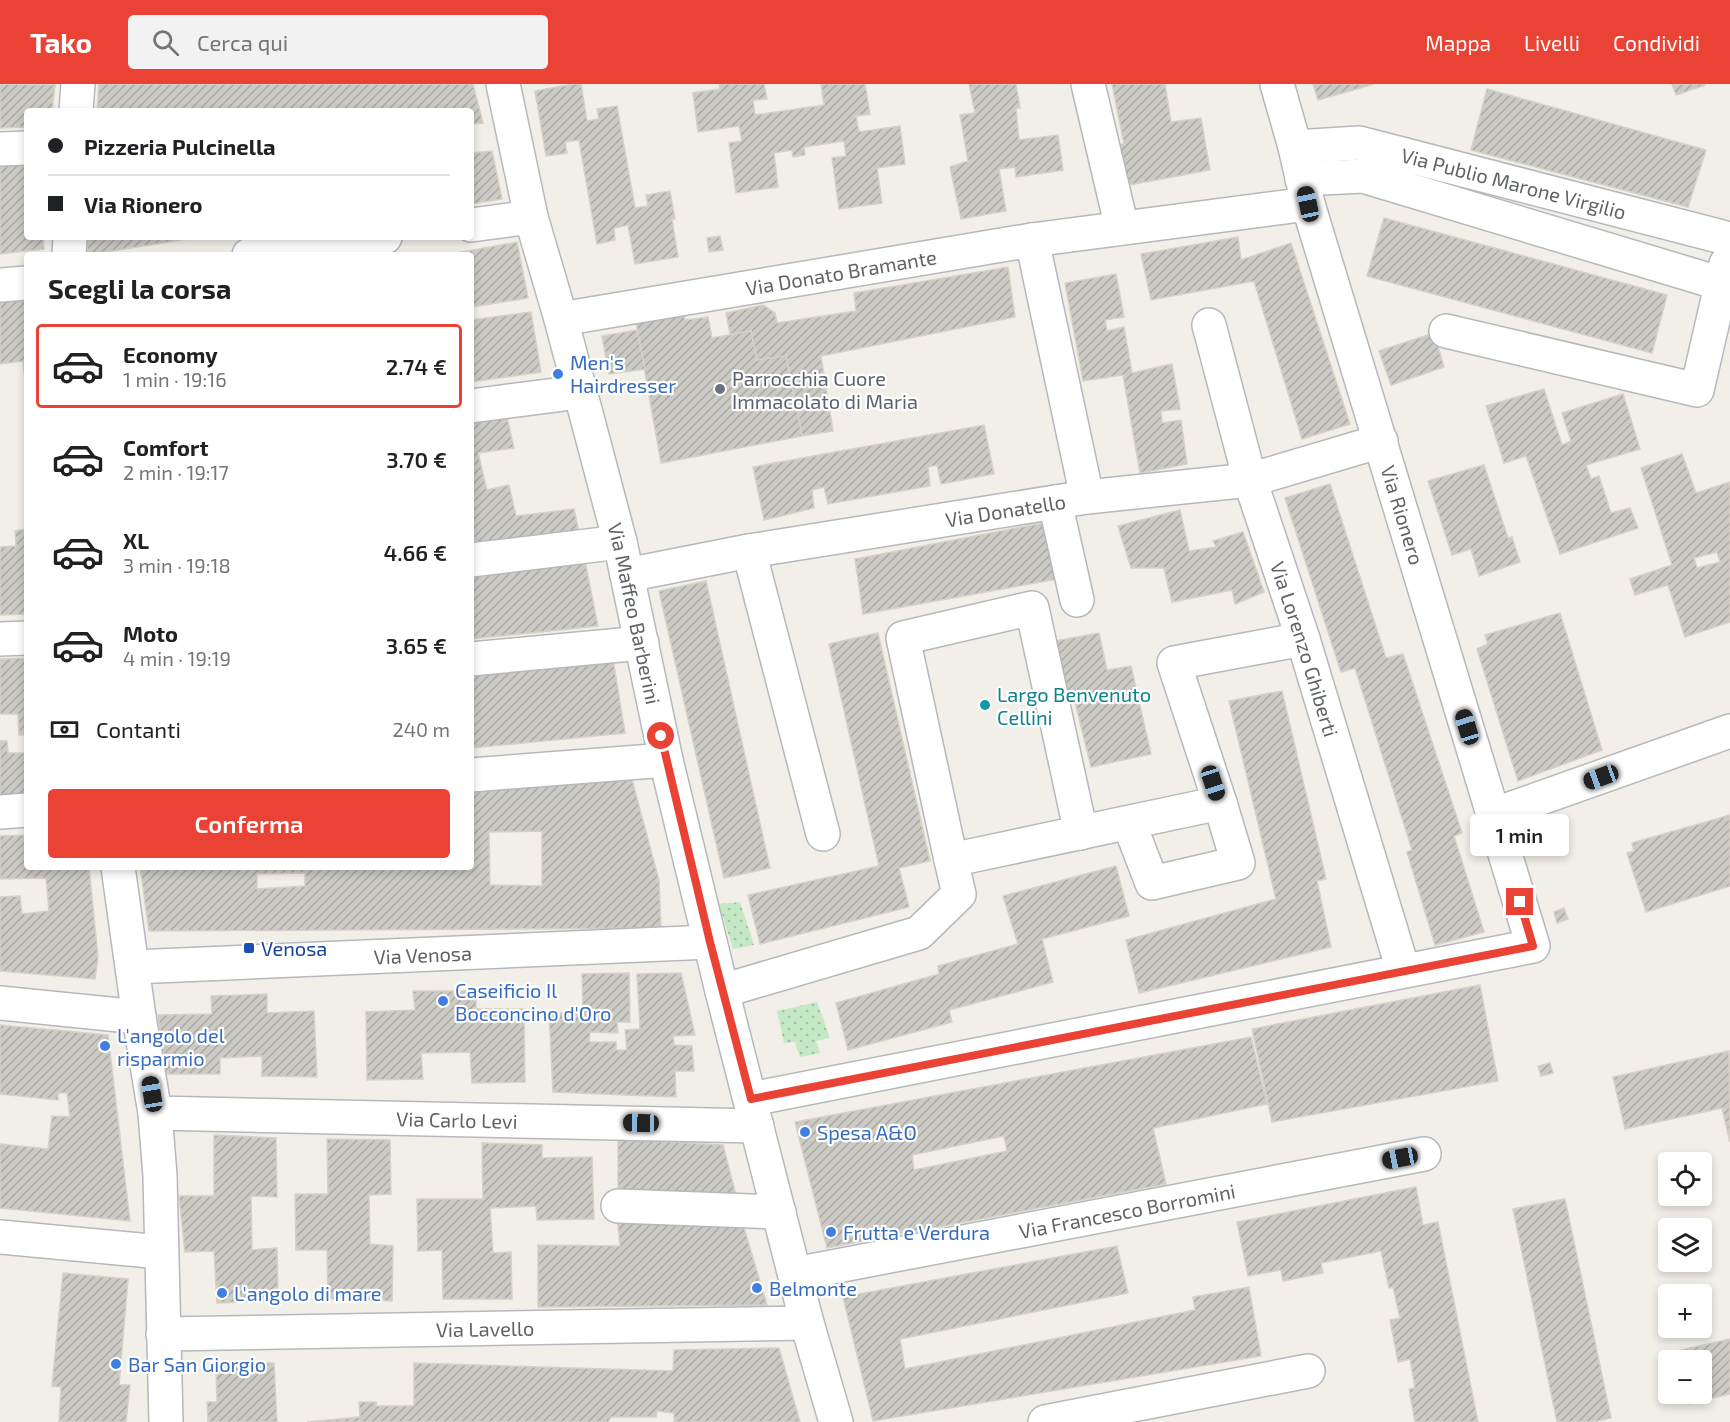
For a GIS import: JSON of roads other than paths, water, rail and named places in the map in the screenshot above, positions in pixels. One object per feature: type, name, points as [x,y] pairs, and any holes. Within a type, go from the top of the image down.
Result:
[{"type":"street","points":[[76,108],[78,84]]},
{"type":"street","name":"Via Maffeo Barberini","points":[[503,84],[531,218],[561,319],[620,542],[666,760],[722,991],[807,1323],[836,1422]]},
{"type":"street","points":[[1088,84],[1122,228]]},
{"type":"street","name":"Via Rionero","points":[[1277,84],[1305,191],[1533,946]]},
{"type":"street","name":"Via Publio Marone Virgilio","points":[[1295,147],[1359,143],[1730,239]]},
{"type":"street","points":[[0,149],[24,148]]},
{"type":"street","name":"Via Publio Marone Virgilio","points":[[1305,191],[1363,176],[1726,282]]},
{"type":"street","name":"Via Donato Bramante","points":[[561,319],[1032,240],[1122,228],[1305,191]]},
{"type":"street","points":[[474,225],[531,218]]},
{"type":"street","points":[[272,252],[362,240]]},
{"type":"street","points":[[1032,240],[1087,497]]},
{"type":"street","points":[[1446,331],[1697,390],[1726,282],[1730,247]]},
{"type":"street","points":[[0,285],[24,283]]},
{"type":"street","name":"Via Lorenzo Ghiberti","points":[[1209,325],[1250,480],[1303,639],[1403,970]]},
{"type":"street","points":[[474,406],[579,392]]},
{"type":"street","name":"Via Donatello","points":[[627,574],[749,551],[1087,497],[1250,480],[1381,441]]},
{"type":"street","points":[[1055,502],[1077,600]]},
{"type":"street","points":[[474,560],[620,542]]},
{"type":"street","points":[[749,551],[823,834]]},
{"type":"street","points":[[722,991],[919,933],[959,894],[903,638],[1032,608],[1081,832]]},
{"type":"street","points":[[0,639],[24,638]]},
{"type":"street","points":[[1129,823],[1152,883],[1238,863],[1174,663],[1303,639]]},
{"type":"street","points":[[474,659],[642,642]]},
{"type":"street","points":[[1493,815],[1730,731]]},
{"type":"street","points":[[474,775],[666,760]]},
{"type":"street","points":[[951,860],[1220,802]]},
{"type":"street","points":[[0,812],[24,810]]},
{"type":"street","points":[[118,870],[155,1113],[160,1176],[160,1252],[166,1422]]},
{"type":"street","name":"Via Venosa","points":[[133,967],[710,942]]},
{"type":"street","name":"Via Carlo Levi","points":[[155,1113],[754,1112],[1403,970],[1533,946]]},
{"type":"street","points":[[0,1003],[139,1017]]},
{"type":"street","name":"Via Francesco Borromini","points":[[795,1274],[1424,1154]]},
{"type":"street","points":[[618,1206],[779,1212]]},
{"type":"street","points":[[0,1237],[160,1252]]},
{"type":"street","name":"Via Lavello","points":[[163,1334],[807,1323]]},
{"type":"street","points":[[1045,1422],[1308,1371]]},
{"type":"place","name":"Men's Hairdresser","points":[[558,374]]},
{"type":"place","name":"Parrocchia Cuore Immacolato di Maria","points":[[720,389]]},
{"type":"place","name":"Largo Benvenuto Cellini","points":[[985,705]]},
{"type":"place","name":"Venosa","points":[[249,948]]},
{"type":"place","name":"Caseificio Il Bocconcino d'Oro","points":[[443,1001]]},
{"type":"place","name":"L'angolo del risparmio","points":[[105,1046]]},
{"type":"place","name":"Spesa A&O","points":[[805,1132]]},
{"type":"place","name":"Frutta e Verdura","points":[[831,1232]]},
{"type":"place","name":"Belmonte","points":[[757,1288]]},
{"type":"place","name":"L'angolo di mare","points":[[222,1293]]},
{"type":"place","name":"Bar San Giorgio","points":[[116,1364]]}]
